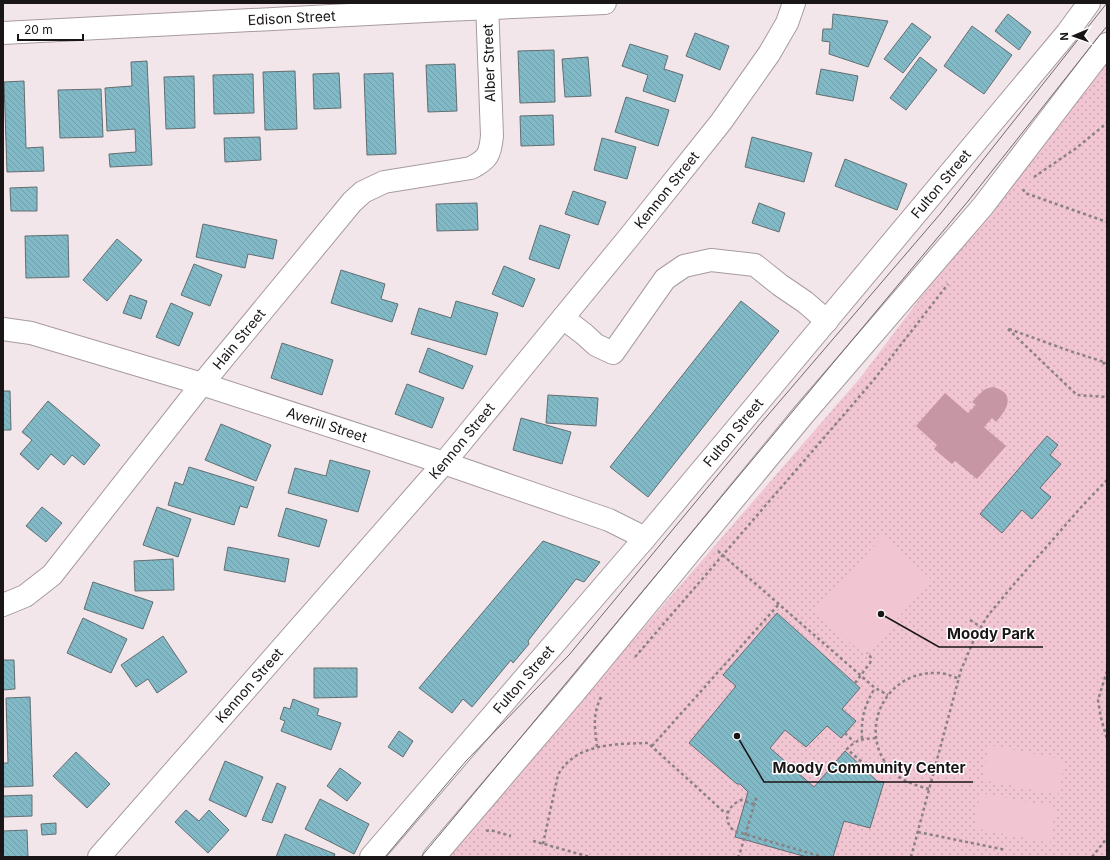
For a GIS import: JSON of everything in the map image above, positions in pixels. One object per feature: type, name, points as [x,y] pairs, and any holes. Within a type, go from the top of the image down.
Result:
[{"type":"street","name":"Edison Street","points":[[3,33],[487,5],[605,3]]},
{"type":"street","name":"Kennon Street","points":[[99,857],[444,463],[630,236],[720,122],[769,54],[787,24],[794,3]]},
{"type":"street","name":"Fulton Street","points":[[371,857],[645,538],[1067,33],[1089,3]]},
{"type":"street","name":"Alber Street","points":[[487,5],[491,122]]},
{"type":"street","points":[[434,857],[574,693],[803,415],[983,206],[1107,44]]},
{"type":"street","name":"Hain Street","points":[[3,605],[25,596],[52,575],[202,384],[352,202],[363,192],[384,182],[471,168],[483,162],[490,151],[492,136],[491,122]]},
{"type":"street","points":[[563,318],[596,345],[613,353],[665,279],[684,266],[711,260],[754,265],[805,302],[827,321]]},
{"type":"street","name":"Averill Street","points":[[3,330],[31,333],[202,384],[444,463],[609,520],[645,538]]},
{"type":"path","points":[[1030,180],[1075,149],[1107,123]]},
{"type":"path","points":[[1025,184],[1021,187],[1025,193],[1107,222]]},
{"type":"path","points":[[635,657],[872,382],[950,281]]},
{"type":"path","points":[[1107,363],[1008,329],[1077,395],[1107,397]]},
{"type":"path","points":[[1103,362],[1107,368]]},
{"type":"path","points":[[911,857],[958,679],[976,635],[989,614],[1083,505],[1107,480]]},
{"type":"path","points":[[713,548],[875,688],[888,695]]},
{"type":"path","points":[[652,746],[779,604]]},
{"type":"path","points":[[970,620],[981,627]]},
{"type":"path","points":[[855,683],[872,660],[867,653]]},
{"type":"path","points":[[1107,671],[1098,700],[1107,739]]},
{"type":"path","points":[[929,789],[898,776],[886,762],[876,738],[878,712],[888,695],[903,682],[915,676],[938,673],[958,679]]},
{"type":"path","points":[[862,739],[861,724],[863,712],[875,688]]},
{"type":"path","points":[[598,747],[594,731],[594,720],[596,706],[604,693]]},
{"type":"path","points":[[845,733],[854,742]]},
{"type":"path","points":[[876,738],[862,739],[854,742],[847,749],[871,770],[886,762]]},
{"type":"path","points":[[543,844],[558,775],[562,768],[576,756],[587,750],[598,747],[648,743],[724,812],[728,812]]},
{"type":"path","points":[[737,857],[746,835],[757,795]]},
{"type":"path","points":[[754,804],[741,800],[732,804],[728,812],[728,824],[730,828],[746,835],[823,857]]},
{"type":"path","points":[[481,832],[490,830],[511,836]]},
{"type":"path","points":[[918,832],[1006,850]]},
{"type":"path","points":[[1092,857],[1107,838]]},
{"type":"path","points":[[533,841],[590,857]]},
{"type":"shaded area","points":[[1107,50],[1107,857],[445,857],[860,378]]},
{"type":"shaded area","points":[[993,387],[1005,393],[1008,402],[1004,412],[996,422],[992,418],[984,427],[1006,446],[977,479],[955,461],[952,464],[934,449],[937,445],[916,426],[945,393],[968,413],[976,405],[972,402],[979,394],[986,389]]},
{"type":"shaded area","points":[[883,536],[932,580],[865,655],[815,612]]},
{"type":"shaded area","points":[[989,745],[1065,760],[1058,795],[982,780]]},
{"type":"shaded area","points":[[980,793],[1056,807],[1050,843],[974,828]]},
{"type":"building","points":[[833,14],[888,21],[868,67],[829,54],[830,42],[822,41],[823,29],[832,29]]},
{"type":"building","points":[[1008,14],[1031,32],[1019,50],[995,31]]},
{"type":"building","points":[[912,23],[931,37],[903,73],[884,59]]},
{"type":"building","points":[[972,26],[1012,55],[984,94],[944,66]]},
{"type":"building","points":[[695,33],[729,46],[720,70],[686,56]]},
{"type":"building","points":[[630,44],[668,56],[664,69],[683,75],[675,102],[643,91],[648,75],[622,66]]},
{"type":"building","points":[[554,50],[555,102],[520,103],[518,51]]},
{"type":"building","points":[[588,57],[591,96],[565,97],[562,59]]},
{"type":"building","points":[[920,57],[937,70],[906,110],[890,98]]},
{"type":"building","points":[[147,61],[152,165],[110,167],[109,154],[136,152],[135,129],[107,131],[105,88],[132,86],[131,62]]},
{"type":"building","points":[[455,64],[457,111],[428,112],[426,65]]},
{"type":"building","points":[[821,69],[858,76],[853,101],[816,94]]},
{"type":"building","points":[[295,71],[297,129],[265,130],[263,72]]},
{"type":"building","points":[[339,73],[341,108],[314,109],[313,74]]},
{"type":"building","points":[[393,73],[396,154],[367,155],[364,74]]},
{"type":"building","points":[[253,74],[254,113],[214,114],[213,75]]},
{"type":"building","points":[[194,76],[195,128],[166,129],[164,77]]},
{"type":"building","points":[[24,81],[26,148],[43,147],[44,171],[7,172],[4,82]]},
{"type":"building","points":[[101,89],[103,137],[60,138],[58,90]]},
{"type":"building","points":[[626,97],[669,110],[658,146],[615,132]]},
{"type":"building","points":[[553,115],[554,145],[521,146],[520,116]]},
{"type":"building","points":[[260,137],[261,160],[225,162],[224,138]]},
{"type":"building","points":[[752,137],[812,153],[804,182],[745,167]]},
{"type":"building","points":[[602,138],[636,147],[627,179],[594,170]]},
{"type":"building","points":[[845,159],[907,184],[897,210],[835,186]]},
{"type":"building","points":[[37,187],[37,211],[11,211],[10,188]]},
{"type":"building","points":[[573,191],[606,202],[598,225],[565,214]]},
{"type":"building","points":[[477,203],[478,230],[437,231],[436,204]]},
{"type":"building","points":[[759,203],[785,213],[779,232],[752,223]]},
{"type":"building","points":[[203,224],[277,240],[273,259],[248,254],[245,268],[196,257]]},
{"type":"building","points":[[540,225],[570,235],[559,269],[529,259]]},
{"type":"building","points":[[68,235],[69,277],[26,278],[25,236]]},
{"type":"building","points":[[117,239],[142,260],[107,301],[83,280]]},
{"type":"building","points":[[194,264],[222,275],[210,306],[181,295]]},
{"type":"building","points":[[504,266],[535,279],[523,307],[492,294]]},
{"type":"building","points":[[341,270],[385,284],[381,299],[398,304],[392,322],[331,303]]},
{"type":"building","points":[[130,295],[147,301],[141,319],[123,313]]},
{"type":"building","points":[[456,301],[498,313],[486,355],[411,334],[419,308],[451,318]]},
{"type":"building","points":[[741,301],[779,331],[648,497],[610,467]]},
{"type":"building","points":[[171,303],[193,313],[179,346],[156,337]]},
{"type":"building","points":[[282,343],[333,360],[322,395],[271,378]]},
{"type":"building","points":[[428,348],[473,366],[463,389],[419,372]]},
{"type":"building","points":[[407,384],[444,398],[432,428],[395,414]]},
{"type":"building","points":[[3,391],[10,391],[11,430],[3,430]]},
{"type":"building","points":[[548,395],[598,398],[596,426],[546,423]]},
{"type":"building","points":[[48,401],[100,445],[84,465],[72,455],[64,465],[51,454],[38,470],[20,454],[32,440],[22,432]]},
{"type":"building","points":[[521,418],[571,432],[562,464],[513,450]]},
{"type":"building","points":[[221,424],[271,445],[256,481],[205,460]]},
{"type":"building","points":[[1047,436],[1058,445],[1050,455],[1061,464],[1040,488],[1051,497],[1032,519],[1022,510],[1002,533],[980,514]]},
{"type":"building","points":[[330,460],[370,471],[358,512],[288,493],[295,468],[326,476]]},
{"type":"building","points":[[189,467],[254,487],[247,508],[240,506],[234,525],[168,505],[175,482],[183,485]]},
{"type":"building","points":[[42,507],[62,523],[46,542],[26,526]]},
{"type":"building","points":[[157,507],[191,519],[178,557],[143,545]]},
{"type":"building","points":[[286,508],[327,520],[319,547],[278,536]]},
{"type":"building","points":[[543,541],[600,562],[584,582],[576,579],[528,641],[529,644],[513,663],[511,660],[472,707],[463,699],[452,713],[419,688]]},
{"type":"building","points":[[228,547],[289,559],[285,582],[224,570]]},
{"type":"building","points":[[173,559],[174,590],[135,591],[134,561]]},
{"type":"building","points":[[93,582],[153,602],[143,629],[84,609]]},
{"type":"building","points":[[777,613],[860,688],[842,709],[856,721],[841,738],[827,726],[806,747],[785,730],[770,748],[814,787],[845,751],[877,781],[884,782],[870,828],[844,821],[833,857],[807,857],[735,837],[748,792],[689,743],[736,686],[723,675]]},
{"type":"building","points":[[83,618],[127,639],[111,673],[67,653]]},
{"type":"building","points":[[163,636],[187,672],[157,693],[148,679],[136,687],[121,665]]},
{"type":"building","points":[[3,660],[14,660],[15,689],[3,690]]},
{"type":"building","points":[[314,668],[357,668],[357,697],[314,698]]},
{"type":"building","points":[[30,697],[33,786],[3,787],[3,763],[8,763],[6,698]]},
{"type":"building","points":[[293,699],[319,709],[317,715],[341,723],[331,750],[281,731],[285,721],[280,719],[284,707],[290,709]]},
{"type":"building","points":[[399,731],[413,741],[403,757],[388,747]]},
{"type":"building","points":[[76,752],[110,784],[87,808],[53,776]]},
{"type":"building","points":[[225,761],[263,777],[246,817],[209,800]]},
{"type":"building","points":[[340,768],[361,783],[347,801],[327,786]]},
{"type":"building","points":[[277,783],[286,787],[272,823],[262,820]]},
{"type":"building","points":[[32,795],[32,816],[3,817],[3,796]]},
{"type":"building","points":[[320,799],[369,824],[354,854],[305,829]]},
{"type":"building","points":[[186,810],[199,821],[209,810],[229,830],[208,853],[175,822]]},
{"type":"building","points":[[56,823],[56,834],[42,835],[41,824]]},
{"type":"building","points":[[27,830],[28,857],[3,857],[3,831]]},
{"type":"building","points":[[285,834],[335,854],[334,857],[276,857]]},
{"type":"tram line","points":[[385,857],[466,761],[569,655],[756,429],[941,213],[1107,3]]},
{"type":"tram line","points":[[421,857],[969,200],[1107,26]]},
{"type":"place","name":"Moody Park","points":[[881,614]]},
{"type":"place","name":"Moody Community Center","points":[[737,736]]}]
